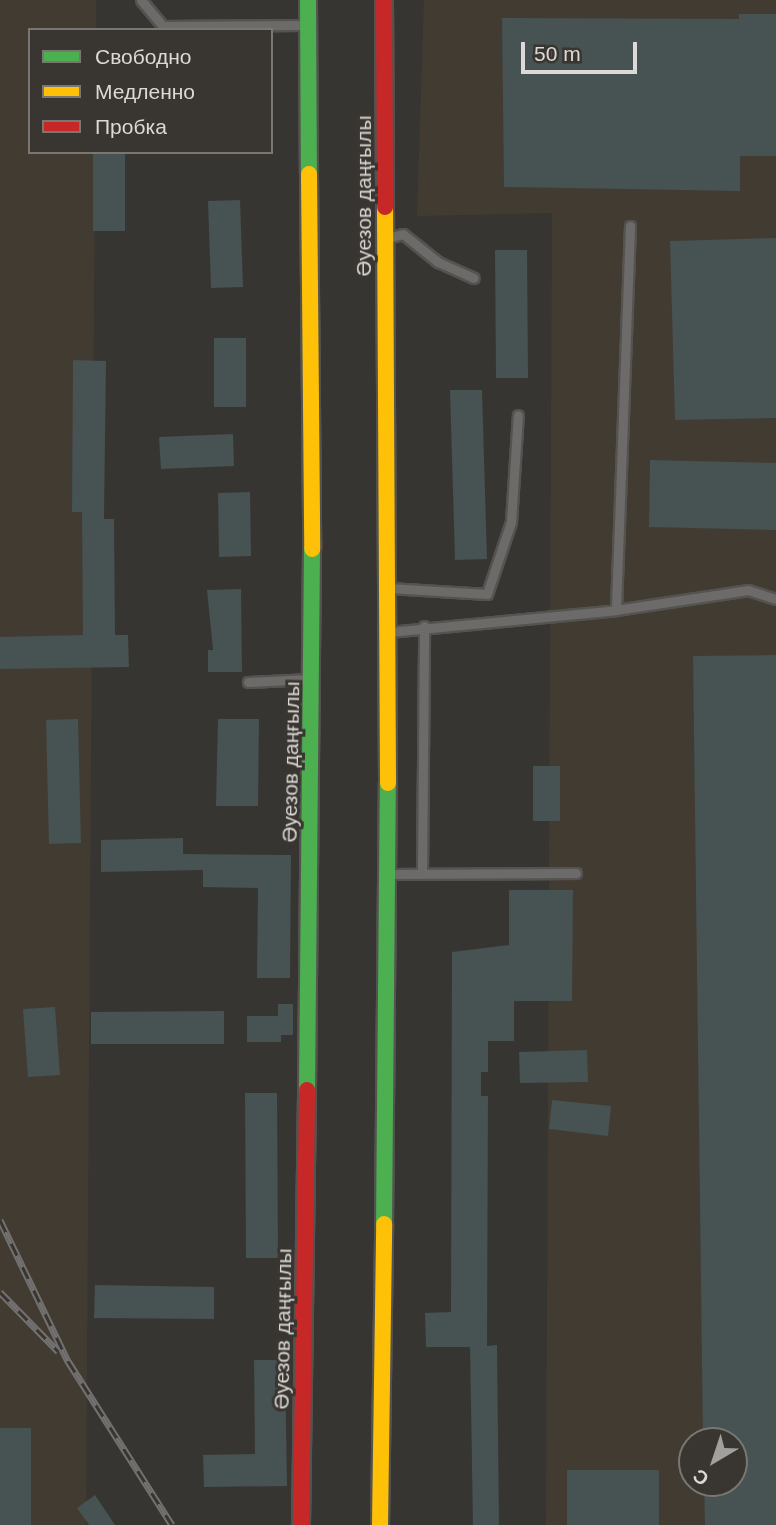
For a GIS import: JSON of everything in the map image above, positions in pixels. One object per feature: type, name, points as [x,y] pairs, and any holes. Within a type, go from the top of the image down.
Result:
[{"type":"main road","name":"Әуезов даңғылы","points":[[301,1525],[313,679],[308,0]]},
{"type":"main road","name":"Әуезов даңғылы","points":[[380,1525],[388,874],[384,0]]},
{"type":"lane","points":[[141,0],[163,26],[308,25]]},
{"type":"lane","points":[[616,610],[629,226]]},
{"type":"lane","points":[[385,238],[403,234],[438,262],[474,278]]},
{"type":"lane","points":[[387,588],[487,594],[511,522],[518,415]]},
{"type":"lane","points":[[388,633],[424,626],[616,610],[748,590],[776,599]]},
{"type":"lane","points":[[422,874],[424,626]]},
{"type":"lane","points":[[248,682],[313,679]]},
{"type":"lane","points":[[388,874],[576,873]]},
{"type":"shaded area","points":[[0,0],[96,0],[96,28],[28,28],[28,154],[95,154],[86,1525],[0,1525]]},
{"type":"shaded area","points":[[424,0],[776,0],[776,1525],[546,1525],[552,213],[417,216]]},
{"type":"building","points":[[739,14],[776,14],[776,156],[740,156],[740,191],[504,187],[502,18],[739,19]]},
{"type":"building","points":[[93,154],[125,154],[125,231],[93,231]]},
{"type":"building","points":[[240,200],[243,287],[211,288],[208,201]]},
{"type":"building","points":[[776,238],[776,418],[675,420],[670,241]]},
{"type":"building","points":[[495,250],[527,250],[528,378],[496,378]]},
{"type":"building","points":[[214,338],[246,338],[246,407],[214,407]]},
{"type":"building","points":[[73,360],[106,361],[104,519],[114,519],[115,635],[128,635],[129,667],[0,669],[0,637],[83,635],[82,512],[72,512]]},
{"type":"building","points":[[450,390],[482,390],[487,559],[455,560]]},
{"type":"building","points":[[233,434],[234,466],[161,469],[159,437]]},
{"type":"building","points":[[650,460],[776,463],[776,530],[649,527]]},
{"type":"building","points":[[250,492],[251,556],[219,557],[218,493]]},
{"type":"building","points":[[241,589],[242,672],[208,672],[208,650],[213,650],[207,590]]},
{"type":"building","points":[[776,655],[776,1525],[705,1525],[704,1497],[748,1497],[748,1427],[703,1427],[693,656]]},
{"type":"building","points":[[78,719],[81,843],[49,844],[46,720]]},
{"type":"building","points":[[218,719],[259,719],[258,806],[216,806]]},
{"type":"building","points":[[533,766],[560,766],[560,821],[533,821]]},
{"type":"building","points":[[183,838],[183,854],[291,855],[290,978],[257,978],[258,888],[203,887],[203,870],[101,872],[101,840]]},
{"type":"building","points":[[509,890],[573,890],[572,1001],[514,1001],[514,1041],[488,1041],[488,1072],[481,1072],[481,1096],[488,1096],[487,1346],[497,1345],[499,1525],[473,1525],[470,1347],[426,1347],[425,1313],[451,1312],[452,952],[509,945]]},
{"type":"building","points":[[278,1004],[293,1004],[293,1035],[281,1035],[281,1042],[247,1042],[247,1016],[278,1016]]},
{"type":"building","points":[[55,1007],[60,1075],[28,1077],[23,1009]]},
{"type":"building","points":[[224,1011],[224,1044],[91,1044],[91,1012]]},
{"type":"building","points":[[587,1050],[588,1082],[520,1083],[519,1052]]},
{"type":"building","points":[[245,1093],[277,1093],[278,1258],[246,1258]]},
{"type":"building","points":[[552,1100],[611,1106],[608,1136],[549,1129]]},
{"type":"building","points":[[95,1285],[214,1287],[214,1319],[94,1318]]},
{"type":"building","points":[[254,1360],[285,1360],[287,1486],[204,1487],[203,1455],[255,1454]]},
{"type":"building","points":[[0,1428],[31,1428],[31,1525],[0,1525]]},
{"type":"building","points":[[567,1470],[659,1470],[659,1525],[567,1525]]},
{"type":"building","points":[[95,1495],[115,1525],[89,1525],[77,1508]]},
{"type":"railway","points":[[0,1220],[68,1361],[172,1525]]},
{"type":"railway","points":[[0,1292],[58,1351]]},
{"type":"traffic: fast","points":[[308,0],[309,174]]},
{"type":"traffic: fast","points":[[307,1090],[312,549]]},
{"type":"traffic: fast","points":[[384,1224],[388,783]]},
{"type":"traffic: slow","points":[[309,174],[312,549]]},
{"type":"traffic: slow","points":[[385,207],[388,783]]},
{"type":"traffic: slow","points":[[380,1525],[384,1224]]},
{"type":"traffic: jam","points":[[384,0],[385,207]]},
{"type":"traffic: jam","points":[[301,1525],[307,1090]]}]
